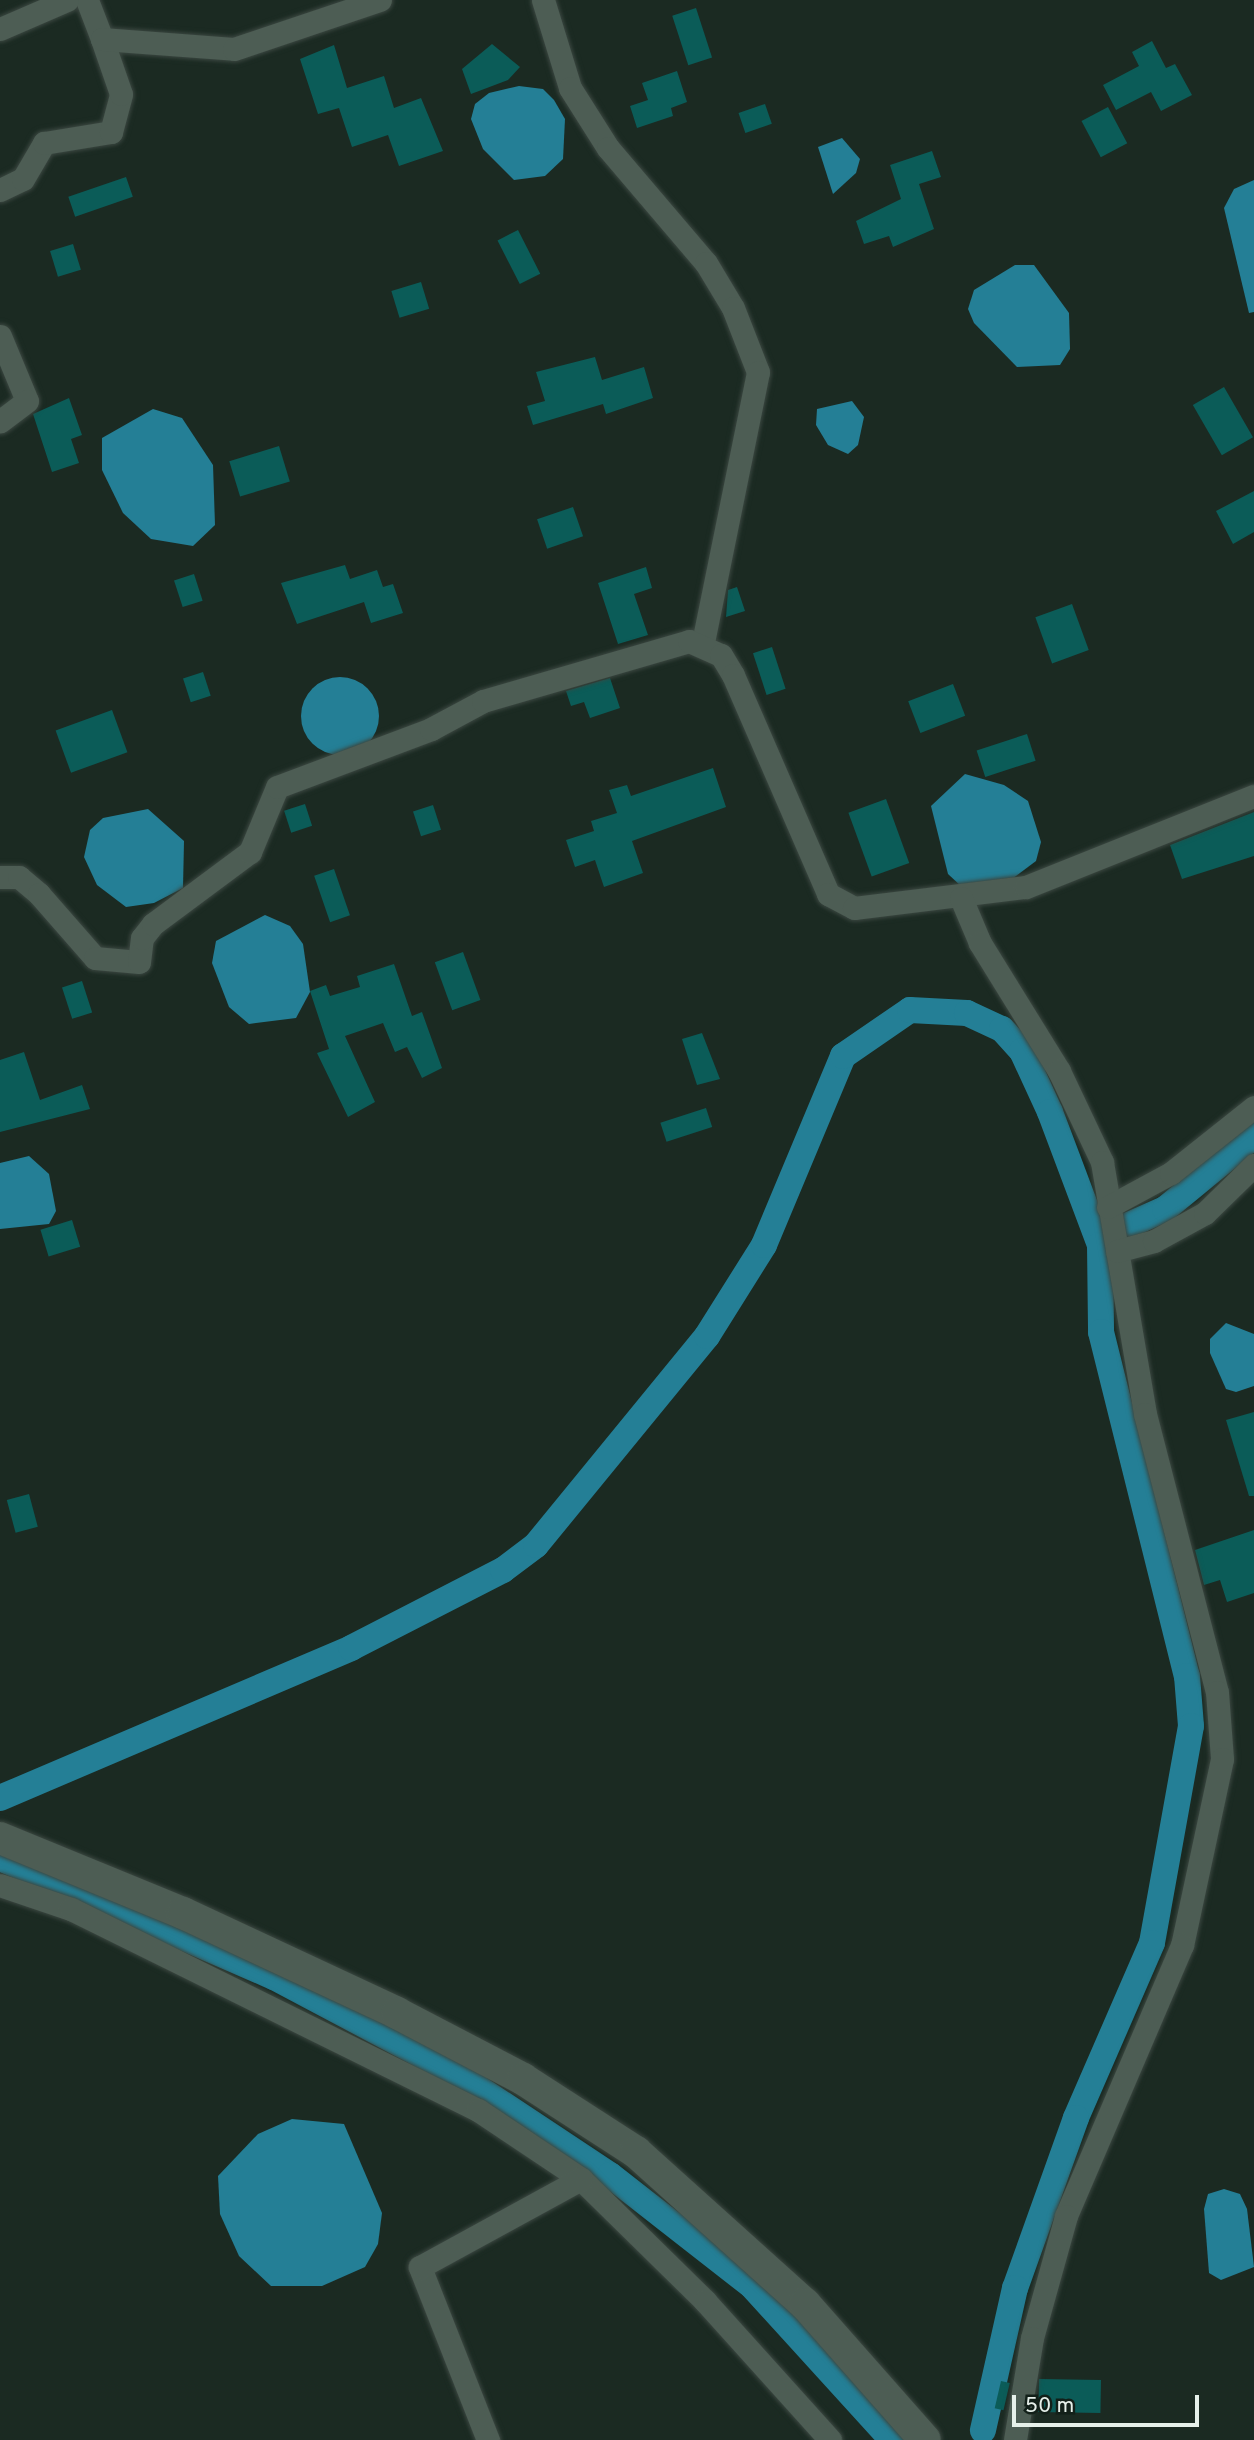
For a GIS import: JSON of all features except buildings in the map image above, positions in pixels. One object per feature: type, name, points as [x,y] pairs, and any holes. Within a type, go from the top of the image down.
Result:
[{"type":"street","points":[[0,29],[67,0]]},
{"type":"street","points":[[0,190],[23,179],[44,143],[111,132],[121,93],[87,0]]},
{"type":"street","points":[[102,38],[234,49],[380,0]]},
{"type":"street","points":[[543,0],[570,88],[608,148],[706,263],[733,308],[758,372],[703,643]]},
{"type":"street","points":[[0,335],[27,401],[0,421]]},
{"type":"street","points":[[0,877],[19,877],[39,894],[95,958],[139,962],[142,938],[153,924],[250,852],[277,787],[431,729],[483,701],[624,657],[703,643]]},
{"type":"street","points":[[703,643],[733,675],[828,894],[854,908],[961,898],[1026,887],[1254,796]]},
{"type":"street","points":[[961,898],[980,943],[1087,1125],[1102,1162],[1145,1414],[1217,1692],[1222,1759],[1182,1945],[1066,2216],[1032,2338],[1015,2440]]},
{"type":"street","points":[[1108,1208],[1171,1173],[1254,1107]]},
{"type":"street","points":[[1117,1251],[1154,1241],[1205,1213],[1254,1165]]},
{"type":"street","points":[[0,1838],[183,1913],[397,2013],[523,2079],[603,2130],[636,2152],[805,2304],[925,2440]]},
{"type":"street","points":[[0,1885],[71,1909],[478,2110],[581,2179],[705,2301],[830,2440]]},
{"type":"street","points":[[488,2440],[420,2267],[581,2179]]},
{"type":"water","points":[[519,86],[543,89],[554,100],[565,119],[563,159],[545,176],[514,180],[483,149],[471,119],[475,104],[489,93]]},
{"type":"water","points":[[842,138],[860,159],[856,173],[833,194],[818,147]]},
{"type":"water","points":[[1254,180],[1254,312],[1249,313],[1224,208],[1234,189]]},
{"type":"water","points":[[1015,265],[1034,265],[1069,313],[1070,349],[1060,365],[1017,367],[974,323],[968,309],[974,290]]},
{"type":"water","points":[[852,401],[864,417],[858,445],[848,454],[828,445],[816,425],[817,409]]},
{"type":"water","points":[[153,409],[182,418],[213,465],[215,525],[193,546],[151,539],[123,513],[102,470],[102,438]]},
{"type":"water","points":[[332,677],[348,677],[362,683],[373,694],[379,708],[379,724],[373,738],[362,749],[348,755],[332,755],[318,749],[307,738],[301,724],[301,708],[307,694],[318,683]]},
{"type":"water","points":[[965,774],[1004,785],[1028,801],[1041,842],[1036,861],[1004,885],[962,887],[948,874],[931,806]]},
{"type":"water","points":[[148,809],[184,841],[183,888],[154,903],[126,907],[97,885],[84,857],[90,830],[103,818]]},
{"type":"water","points":[[265,915],[290,926],[303,944],[310,992],[296,1018],[249,1024],[229,1007],[212,963],[216,941]]},
{"type":"water","points":[[29,1156],[49,1174],[56,1211],[49,1224],[0,1229],[0,1163]]},
{"type":"water","points":[[1226,1323],[1254,1334],[1254,1386],[1236,1392],[1226,1389],[1210,1353],[1210,1339]]},
{"type":"water","points":[[292,2119],[344,2124],[382,2213],[378,2244],[365,2267],[322,2286],[271,2286],[239,2256],[220,2214],[218,2176],[258,2134]]},
{"type":"water","points":[[1224,2189],[1240,2194],[1247,2209],[1254,2267],[1221,2280],[1209,2273],[1204,2209],[1208,2194]]},
{"type":"waterway","points":[[0,1798],[351,1648],[503,1570],[536,1545],[707,1336],[764,1245],[843,1056],[910,1010],[967,1013],[1002,1029],[1022,1051],[1050,1112],[1100,1245],[1101,1332],[1187,1676],[1191,1726],[1152,1943],[1076,2118],[1015,2288],[983,2430]]},
{"type":"waterway","points":[[1129,1225],[1165,1209],[1254,1136]]},
{"type":"waterway","points":[[0,1858],[274,1977],[462,2077],[610,2175],[752,2286],[892,2440]]}]
